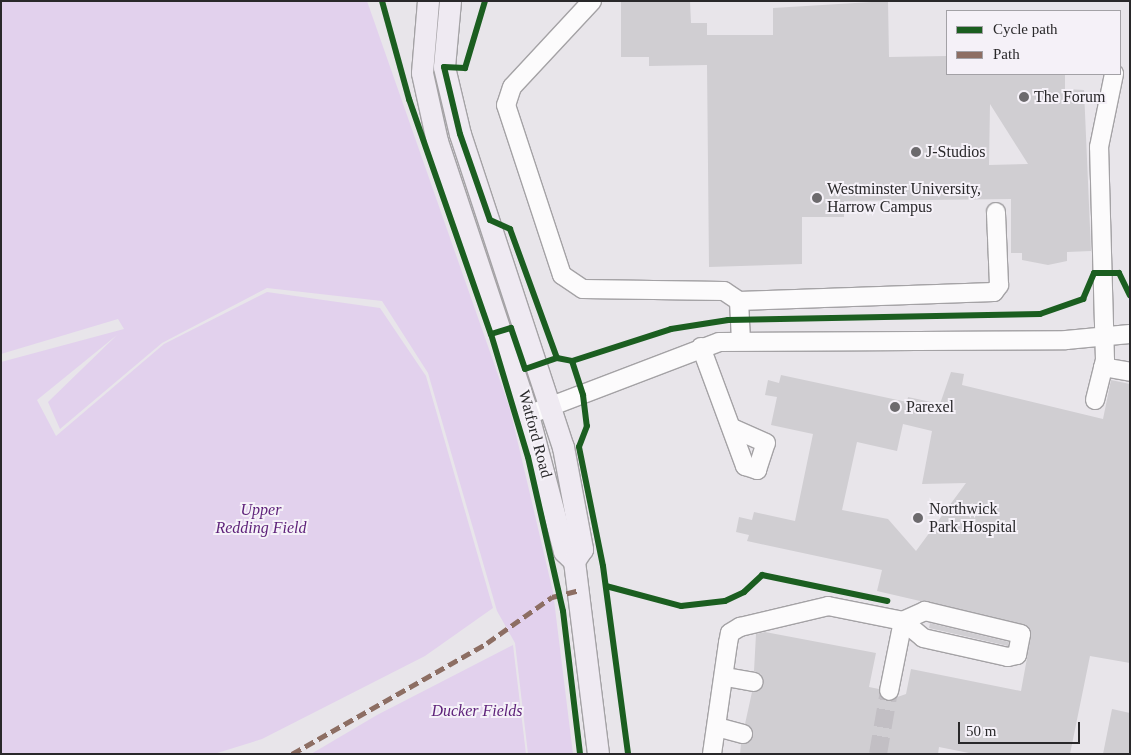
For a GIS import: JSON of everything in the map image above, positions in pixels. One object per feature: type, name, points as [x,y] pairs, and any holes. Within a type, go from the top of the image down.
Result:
[{"type":"main road","name":"Watford Road","points":[[428,1],[422,73],[437,141],[528,415],[564,551],[574,562],[598,754]]},
{"type":"main road","name":"Watford Road","points":[[450,1],[444,67],[460,134],[552,406],[574,490],[582,549],[574,562]]},
{"type":"street","points":[[592,1],[512,87],[506,105],[562,275],[583,290],[637,293],[714,289],[739,301],[994,292],[998,284],[996,212]]},
{"type":"street","points":[[1095,400],[1103,367],[1104,334],[1099,147],[1114,75]]},
{"type":"street","points":[[739,301],[741,341]]},
{"type":"street","points":[[528,415],[700,347],[741,341],[1066,340],[1104,334],[1130,334]]},
{"type":"street","points":[[700,347],[732,428]]},
{"type":"street","points":[[1103,367],[1130,372]]},
{"type":"street","points":[[712,754],[726,676],[730,633],[740,627],[828,606],[903,621],[923,638],[1008,657],[1017,655],[1021,634],[1014,630],[925,611],[903,621]]},
{"type":"street","points":[[890,691],[903,621]]},
{"type":"street","points":[[726,676],[754,682]]},
{"type":"street","points":[[717,728],[743,734]]},
{"type":"green space","name":"Upper Redding Field","points":[[1,1],[367,1],[510,409],[553,592],[573,754],[528,754],[515,643],[497,611],[428,373],[382,301],[267,288],[162,343],[60,429],[48,402],[117,335],[37,400],[56,436],[164,344],[267,292],[380,308],[426,376],[493,608],[425,656],[262,739],[214,754],[1,754],[1,362],[124,329],[118,319],[1,354]]},
{"type":"green space","name":"Ducker Fields","points":[[513,645],[526,754],[311,754],[377,715]]},
{"type":"building","points":[[621,1],[690,1],[691,23],[707,23],[707,35],[773,35],[773,8],[888,1],[889,57],[946,56],[946,75],[1065,75],[1065,89],[1084,90],[1091,251],[1067,252],[1067,261],[1048,265],[1022,260],[1022,253],[1011,253],[1011,199],[844,201],[844,217],[802,217],[802,264],[709,267],[707,65],[649,66],[649,57],[621,57]],"holes":[[[990,104],[1028,164],[989,165]]]},
{"type":"building","points":[[951,372],[964,374],[962,385],[1103,419],[1111,380],[1130,384],[1130,663],[1090,656],[1070,754],[974,754],[939,747],[938,754],[740,754],[741,744],[753,736],[745,724],[752,692],[764,684],[761,674],[754,671],[756,634],[765,632],[876,653],[869,687],[879,689],[886,701],[906,694],[911,669],[1021,691],[1031,636],[1028,626],[877,591],[882,570],[747,541],[749,535],[736,532],[739,517],[752,520],[754,512],[795,521],[813,434],[771,425],[777,397],[765,395],[768,380],[779,383],[781,375],[907,402],[908,397],[940,404]],"holes":[[[903,424],[932,431],[922,484],[966,483],[916,551],[888,519],[842,510],[857,442],[897,451]]]},
{"type":"building","points":[[930,623],[1009,642],[1008,646],[929,628]]},
{"type":"building","points":[[1112,709],[1130,713],[1130,754],[1103,754]]},
{"type":"tunnel","points":[[878,754],[889,691]]},
{"type":"marked path","points":[[292,754],[487,643],[552,597],[580,590]]},
{"type":"cycle path","points":[[382,1],[409,99],[491,334],[528,457],[563,611],[580,754]]},
{"type":"cycle path","points":[[485,1],[465,68],[444,67],[460,134],[490,220],[510,229],[557,358]]},
{"type":"cycle path","points":[[572,361],[671,329],[728,320],[1040,314],[1083,299],[1094,273],[1119,273],[1130,296]]},
{"type":"cycle path","points":[[491,334],[511,328],[525,369],[557,358]]},
{"type":"cycle path","points":[[557,358],[572,361],[583,395],[587,426],[579,447],[603,566],[628,754]]},
{"type":"cycle path","points":[[606,586],[681,606],[725,601],[744,592],[762,575],[887,601]]},
{"type":"place","name":"The Forum","points":[[1024,97]]},
{"type":"place","name":"J-Studios","points":[[916,152]]},
{"type":"place","name":"Westminster University, Harrow Campus","points":[[817,198]]},
{"type":"place","name":"Parexel","points":[[895,407]]},
{"type":"place","name":"Northwick Park Hospital","points":[[918,518]]}]
